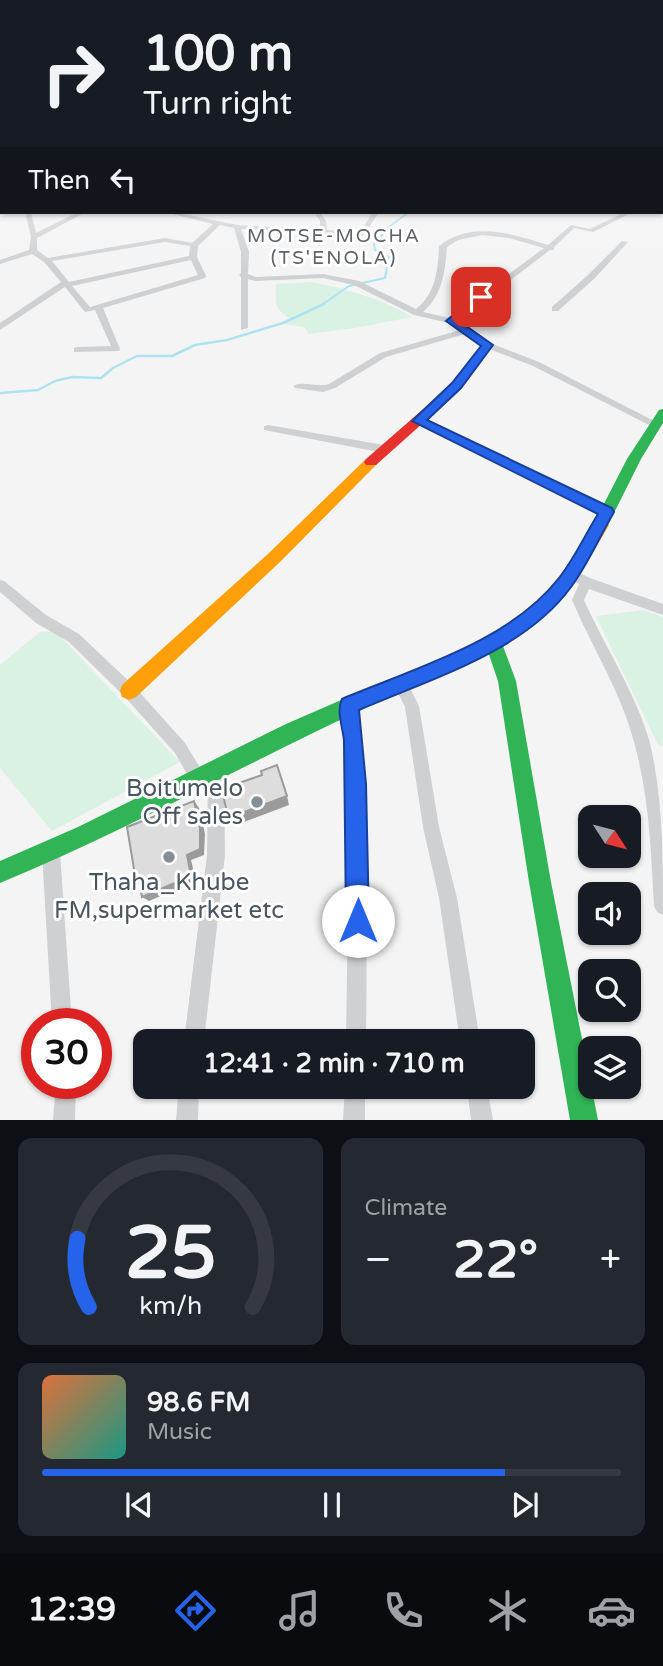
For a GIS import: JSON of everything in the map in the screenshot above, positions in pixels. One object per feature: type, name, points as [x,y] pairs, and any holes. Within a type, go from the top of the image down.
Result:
[{"type":"street","points":[[28,214],[34,237],[33,251]]},
{"type":"street","points":[[34,237],[79,214]]},
{"type":"street","points":[[175,214],[237,227],[324,234],[362,234],[375,214]]},
{"type":"street","points":[[318,214],[323,221],[324,234]]},
{"type":"street","points":[[452,321],[494,287],[551,248],[573,226],[590,231],[626,214]]},
{"type":"street","points":[[33,251],[47,260],[64,285],[88,310],[202,276],[192,257],[194,245],[217,224]]},
{"type":"street","points":[[237,227],[245,252],[244,328]]},
{"type":"street","points":[[416,313],[437,291],[443,268],[443,246],[456,237],[489,231],[551,248]]},
{"type":"street","points":[[47,260],[165,240],[194,245]]},
{"type":"street","points":[[555,309],[592,276],[624,242]]},
{"type":"street","points":[[0,262],[33,251]]},
{"type":"street","points":[[0,327],[64,285],[192,257]]},
{"type":"street","points":[[0,872],[51,852],[216,773],[253,751],[348,705],[494,643],[542,608],[571,574],[659,418],[487,345],[452,321],[416,313],[378,293],[334,277],[256,279],[243,275]]},
{"type":"street","points":[[77,350],[116,349],[99,307]]},
{"type":"street","points":[[298,386],[323,389],[337,384],[383,355],[467,331]]},
{"type":"street","points":[[129,691],[275,557],[384,449],[457,386],[487,345]]},
{"type":"street","points":[[418,421],[607,512]]},
{"type":"street","points":[[268,428],[384,449]]},
{"type":"street","points":[[571,574],[663,610]]},
{"type":"street","points":[[586,582],[578,600],[636,722],[645,753],[663,906]]},
{"type":"street","points":[[0,585],[41,619],[74,638],[129,691],[180,748],[199,779]]},
{"type":"street","points":[[494,643],[508,681],[540,882],[584,1120]]},
{"type":"street","points":[[400,684],[412,706],[431,827],[448,898],[468,1029]]},
{"type":"street","points":[[348,705],[353,730],[357,838],[356,1029]]},
{"type":"street","points":[[195,1029],[216,855],[216,773]]},
{"type":"street","points":[[51,852],[61,1008]]},
{"type":"street","points":[[64,1120],[65,1099]]},
{"type":"street","points":[[187,1120],[188,1099]]},
{"type":"street","points":[[354,1120],[355,1099]]},
{"type":"street","points":[[479,1099],[482,1120]]},
{"type":"green space","points":[[310,282],[363,295],[412,317],[309,334],[304,327],[285,324],[289,318],[276,304],[276,284]]},
{"type":"green space","points":[[644,610],[663,617],[663,746],[658,745],[596,616]]},
{"type":"green space","points":[[55,631],[180,762],[52,831],[0,768],[0,665],[40,632]]},
{"type":"building","name":"Boitumelo Off sales","points":[[277,765],[287,796],[228,818],[222,789],[262,775],[261,771]]},
{"type":"building","name":"Thaha_Khube FM,supermarket etc","points":[[194,801],[200,828],[200,849],[187,855],[191,876],[142,897],[139,880],[136,881],[127,827]]},
{"type":"waterway","points":[[321,306],[349,286],[385,278],[389,257],[375,250],[374,244],[390,226],[406,214]]},
{"type":"waterway","points":[[0,393],[38,390],[55,381],[72,377],[101,378],[113,368],[137,356],[172,356],[195,345],[227,340],[283,323],[321,306]]},
{"type":"traffic: fast","points":[[601,525],[634,459],[663,413]]},
{"type":"traffic: fast","points":[[494,643],[507,681],[540,882],[584,1120]]},
{"type":"traffic: fast","points":[[0,872],[86,835],[293,731],[378,693]]},
{"type":"traffic: slow","points":[[129,691],[275,557],[371,462]]},
{"type":"traffic: slow","points":[[378,693],[448,664],[508,633],[534,613],[558,589],[581,560],[601,525]]},
{"type":"traffic: jam","points":[[371,462],[457,386],[487,345]]},
{"type":"place","name":"Boitumelo Off sales","points":[[257,802]]},
{"type":"place","name":"Thaha_Khube FM,supermarket etc","points":[[169,857]]},
{"type":"district","name":"MOTSE-MOCHA (TS'ENOLA)","points":[[334,247]]},
{"type":"route","points":[[358,921],[353,730],[348,705],[494,643],[523,624],[566,582],[607,512],[418,421],[457,386],[487,345],[452,321],[481,297]]}]
